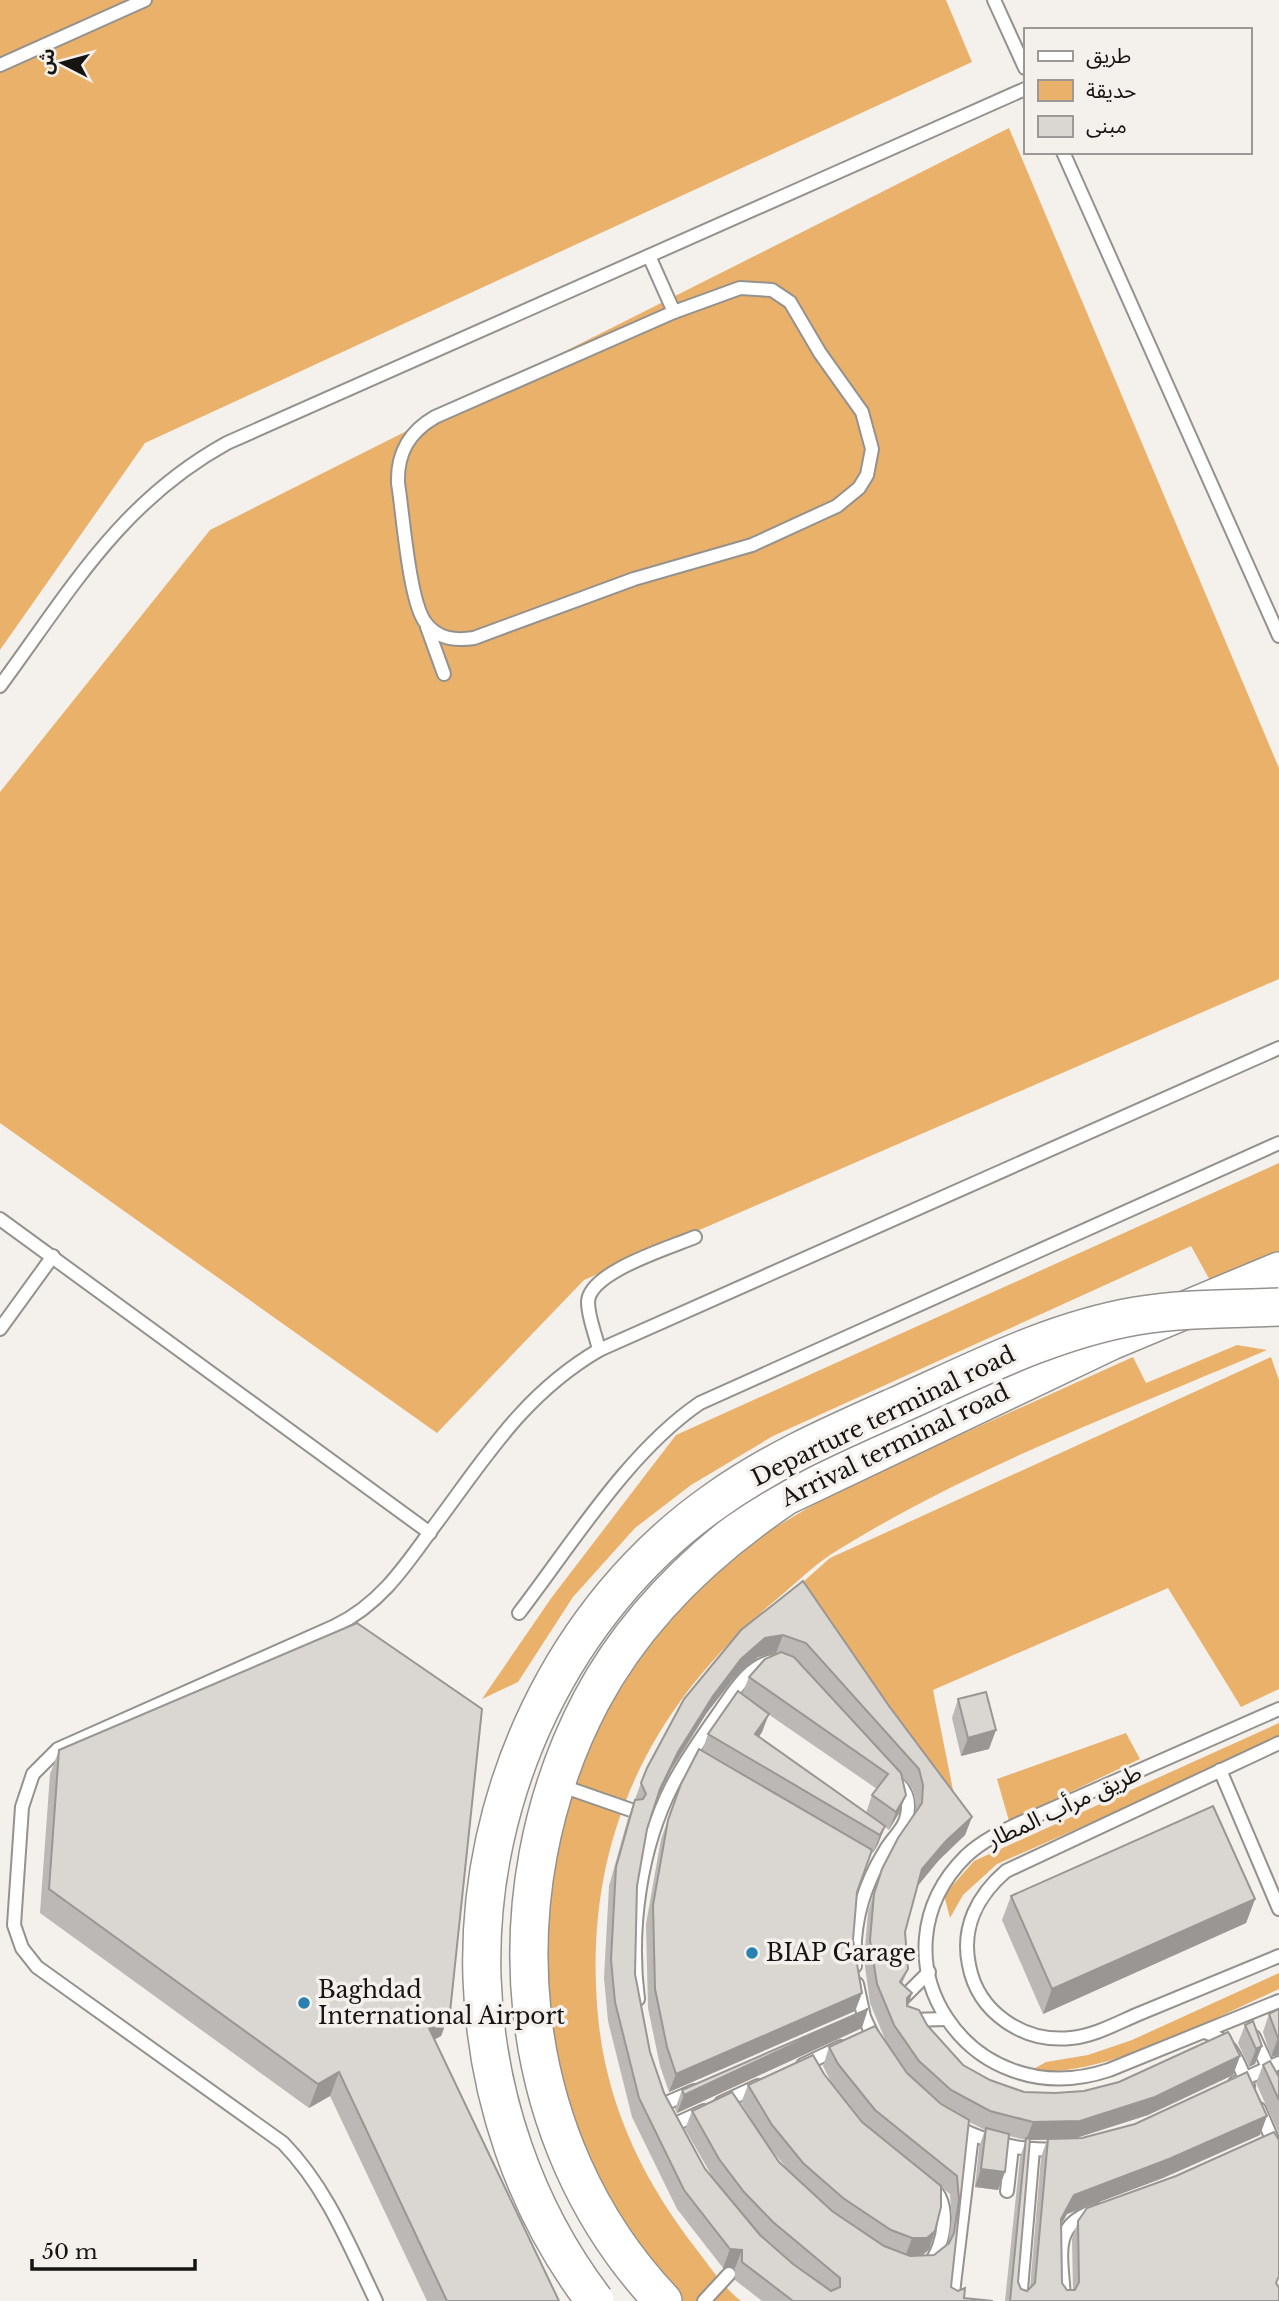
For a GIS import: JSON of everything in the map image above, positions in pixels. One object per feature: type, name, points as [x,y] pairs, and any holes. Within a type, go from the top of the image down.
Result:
[{"type":"main road","name":"Arrival terminal road","points":[[663,2301],[611,2235],[573,2169],[558,2134],[538,2057],[529,1992],[527,1939],[536,1860],[555,1783],[592,1699],[646,1620],[694,1568],[747,1523],[824,1476],[1111,1341],[1279,1271]]},
{"type":"main road","name":"Departure terminal road","points":[[595,2301],[556,2243],[537,2205],[505,2123],[488,2045],[481,1955],[490,1862],[500,1814],[516,1764],[553,1684],[591,1624],[643,1564],[703,1510],[759,1472],[812,1444],[1025,1348],[1069,1332],[1138,1315],[1279,1307]]},
{"type":"lane","points":[[0,65],[145,0]]},
{"type":"lane","points":[[994,0],[1024,66]]},
{"type":"lane","points":[[0,686],[122,523],[170,477],[198,459],[227,443],[1024,89]]},
{"type":"lane","points":[[1064,154],[1279,636]]},
{"type":"lane","points":[[649,256],[674,312]]},
{"type":"lane","points":[[426,624],[448,638],[474,638],[634,579],[752,545],[837,506],[859,488],[871,462],[872,449],[867,424],[790,302],[772,290],[751,287],[674,312],[435,417],[410,437],[397,467],[398,483],[416,600],[444,674]]},
{"type":"lane","points":[[376,2301],[326,2198],[299,2160],[265,2128],[37,1967],[17,1936],[14,1912],[24,1795],[33,1774],[48,1756],[350,1619],[389,1587],[524,1408],[557,1377],[599,1350],[1279,1048]]},
{"type":"lane","points":[[519,1613],[639,1457],[667,1428],[700,1404],[1279,1143]]},
{"type":"lane","points":[[0,1219],[430,1532]]},
{"type":"lane","points":[[599,1350],[588,1304],[593,1286],[606,1275],[695,1237]]},
{"type":"lane","points":[[0,1329],[53,1256]]},
{"type":"lane","points":[[641,2017],[636,1959],[641,1888],[659,1819],[672,1786],[695,1759],[761,1664],[772,1661],[793,1668]]},
{"type":"lane","name":"طريق مرأب المطار","points":[[1279,1709],[1020,1822],[983,1842],[953,1872],[937,1899],[929,1930],[929,1972],[947,2018],[969,2046],[986,2059],[1025,2076],[1046,2080],[1088,2077],[1279,2001]]},
{"type":"lane","points":[[1279,1743],[1006,1871],[982,1896],[968,1929],[969,1965],[974,1982],[993,2011],[1015,2027],[1039,2037],[1075,2038],[1279,1956]]},
{"type":"lane","points":[[882,2056],[871,2034],[858,2019],[855,1932],[871,1861],[885,1839],[905,1823],[907,1798],[902,1787],[884,1769]]},
{"type":"lane","points":[[1220,1770],[1279,1909]]},
{"type":"lane","points":[[555,1783],[631,1810]]},
{"type":"lane","points":[[902,1999],[929,1972]]},
{"type":"lane","points":[[1257,2010],[1252,2021],[1255,2038],[1274,2065],[1279,2091]]},
{"type":"lane","points":[[908,2020],[947,2018]]},
{"type":"lane","points":[[1205,2032],[1219,2036],[1231,2048],[1245,2078],[1266,2142],[1279,2155]]},
{"type":"lane","points":[[710,2083],[662,2098],[674,2129],[731,2103],[781,2075],[813,2066],[871,2034]]},
{"type":"lane","points":[[1220,2090],[1274,2065]]},
{"type":"lane","points":[[939,2116],[972,2135],[1012,2147],[1033,2150],[1071,2149]]},
{"type":"lane","points":[[952,2301],[972,2135]]},
{"type":"lane","points":[[1007,2191],[1012,2147]]},
{"type":"lane","points":[[1020,2301],[1033,2150]]},
{"type":"lane","points":[[914,2272],[935,2258],[944,2209],[938,2192],[916,2178]]},
{"type":"lane","points":[[1064,2301],[1065,2230],[1081,2215],[1118,2204]]},
{"type":"lane","points":[[704,2301],[729,2274]]},
{"type":"green space","points":[[0,0],[946,0],[972,62],[145,443],[0,650]]},
{"type":"green space","points":[[1009,128],[1279,768],[1279,979],[584,1280],[437,1433],[0,1123],[0,792],[210,530]]},
{"type":"green space","points":[[1279,1163],[1279,1259],[1212,1284],[1191,1246],[773,1436],[691,1485],[635,1528],[573,1597],[518,1682],[482,1699],[552,1597],[676,1435]]},
{"type":"green space","points":[[1237,1345],[1267,1350],[989,1469],[882,1524],[830,1555],[732,1640],[692,1685],[659,1733],[633,1784],[613,1837],[601,1894],[596,1953],[598,2016],[609,2080],[630,2140],[644,2169],[678,2224],[718,2277],[741,2301],[680,2301],[604,2192],[573,2126],[552,2056],[545,1921],[565,1813],[586,1745],[646,1643],[720,1560],[840,1489],[1133,1357],[1146,1383]]},
{"type":"green space","points":[[1271,1357],[1279,1380],[1279,1689],[1241,1707],[1168,1588],[933,1690],[960,1825],[794,1590],[830,1558]]},
{"type":"green space","points":[[1279,1723],[1279,1740],[997,1864],[963,1895],[950,1918],[944,1895],[974,1861]]},
{"type":"green space","points":[[1126,1733],[1140,1759],[1009,1821],[997,1779]]},
{"type":"green space","points":[[1279,1973],[1279,1989],[1157,2044],[1091,2065],[1059,2071],[1030,2071],[1046,2062],[1088,2055],[1132,2040]]},
{"type":"building","points":[[803,1581],[889,1706],[972,1817],[946,1841],[922,1869],[905,1932],[908,1969],[900,1982],[912,1993],[907,1998],[907,2006],[919,2010],[927,2025],[963,2065],[990,2080],[1024,2092],[1084,2091],[1119,2082],[1228,2032],[1240,2056],[1155,2097],[1080,2121],[1033,2122],[990,2111],[951,2090],[919,2061],[894,2025],[877,1984],[870,1940],[874,1894],[882,1869],[898,1838],[922,1803],[923,1785],[919,1769],[806,1643],[783,1635],[765,1638],[741,1659],[713,1696],[678,1752],[660,1789],[647,1829],[637,1886],[635,1974],[650,2052],[664,2093],[705,2169],[760,2235],[793,2264],[831,2291],[840,2287],[840,2278],[773,2222],[744,2192],[719,2159],[692,2111],[732,2092],[779,2162],[832,2211],[884,2246],[910,2256],[934,2255],[949,2243],[954,2233],[959,2200],[957,2176],[875,2110],[838,2064],[829,2047],[875,2026],[907,2073],[941,2104],[969,2120],[951,2287],[958,2291],[965,2288],[964,2298],[993,2301],[793,2301],[742,2262],[742,2250],[730,2249],[684,2190],[639,2098],[615,2002],[611,1960],[616,1867],[635,1800],[643,1799],[646,1794],[641,1783],[647,1768],[684,1699],[741,1630]]},
{"type":"building","name":"Baghdad International Airport","points":[[357,1623],[482,1709],[450,2012],[427,2024],[559,2301],[447,2301],[339,2072],[318,2084],[49,1889],[59,1750]]},
{"type":"building","points":[[781,1652],[794,1657],[901,1773],[906,1795],[896,1812],[872,1795],[888,1774],[749,1677],[765,1659]]},
{"type":"building","points":[[738,1691],[769,1714],[755,1734],[885,1826],[880,1835],[708,1734]]},
{"type":"building","points":[[986,1692],[996,1730],[968,1738],[958,1699]]},
{"type":"building","points":[[699,1749],[872,1850],[857,1892],[853,1940],[862,1993],[676,2074],[667,2047],[655,1989],[653,1905],[668,1820],[681,1784]]},
{"type":"building","points":[[1213,1806],[1255,1899],[1052,1989],[1011,1896]]},
{"type":"building","points":[[868,2009],[684,2095],[682,2090]]},
{"type":"building","points":[[1279,2009],[1279,2038],[1278,2038],[1269,2014]]},
{"type":"building","points":[[1253,2021],[1262,2046],[1256,2049],[1245,2025]]},
{"type":"building","points":[[813,2055],[824,2074],[862,2122],[941,2186],[941,2207],[935,2231],[927,2238],[912,2238],[891,2230],[843,2198],[803,2163],[772,2125],[748,2085]]},
{"type":"building","points":[[1270,2061],[1279,2077],[1279,2100],[1263,2065]]},
{"type":"building","points":[[1247,2072],[1267,2116],[1169,2159],[1074,2195],[1061,2219],[1062,2283],[1067,2290],[1075,2290],[1079,2282],[1078,2221],[1087,2208],[1176,2176],[1274,2132],[1279,2140],[1279,2277],[1276,2283],[1279,2288],[1279,2301],[1010,2301],[1026,2138],[1030,2139],[1018,2282],[1021,2289],[1027,2291],[1035,2283],[1048,2139],[1082,2138],[1135,2124]]},
{"type":"building","points":[[986,2128],[1009,2134],[1005,2172],[981,2169]]},
{"type":"place","name":"BIAP Garage","points":[[752,1953]]},
{"type":"place","name":"Baghdad International Airport","points":[[304,2003]]}]
